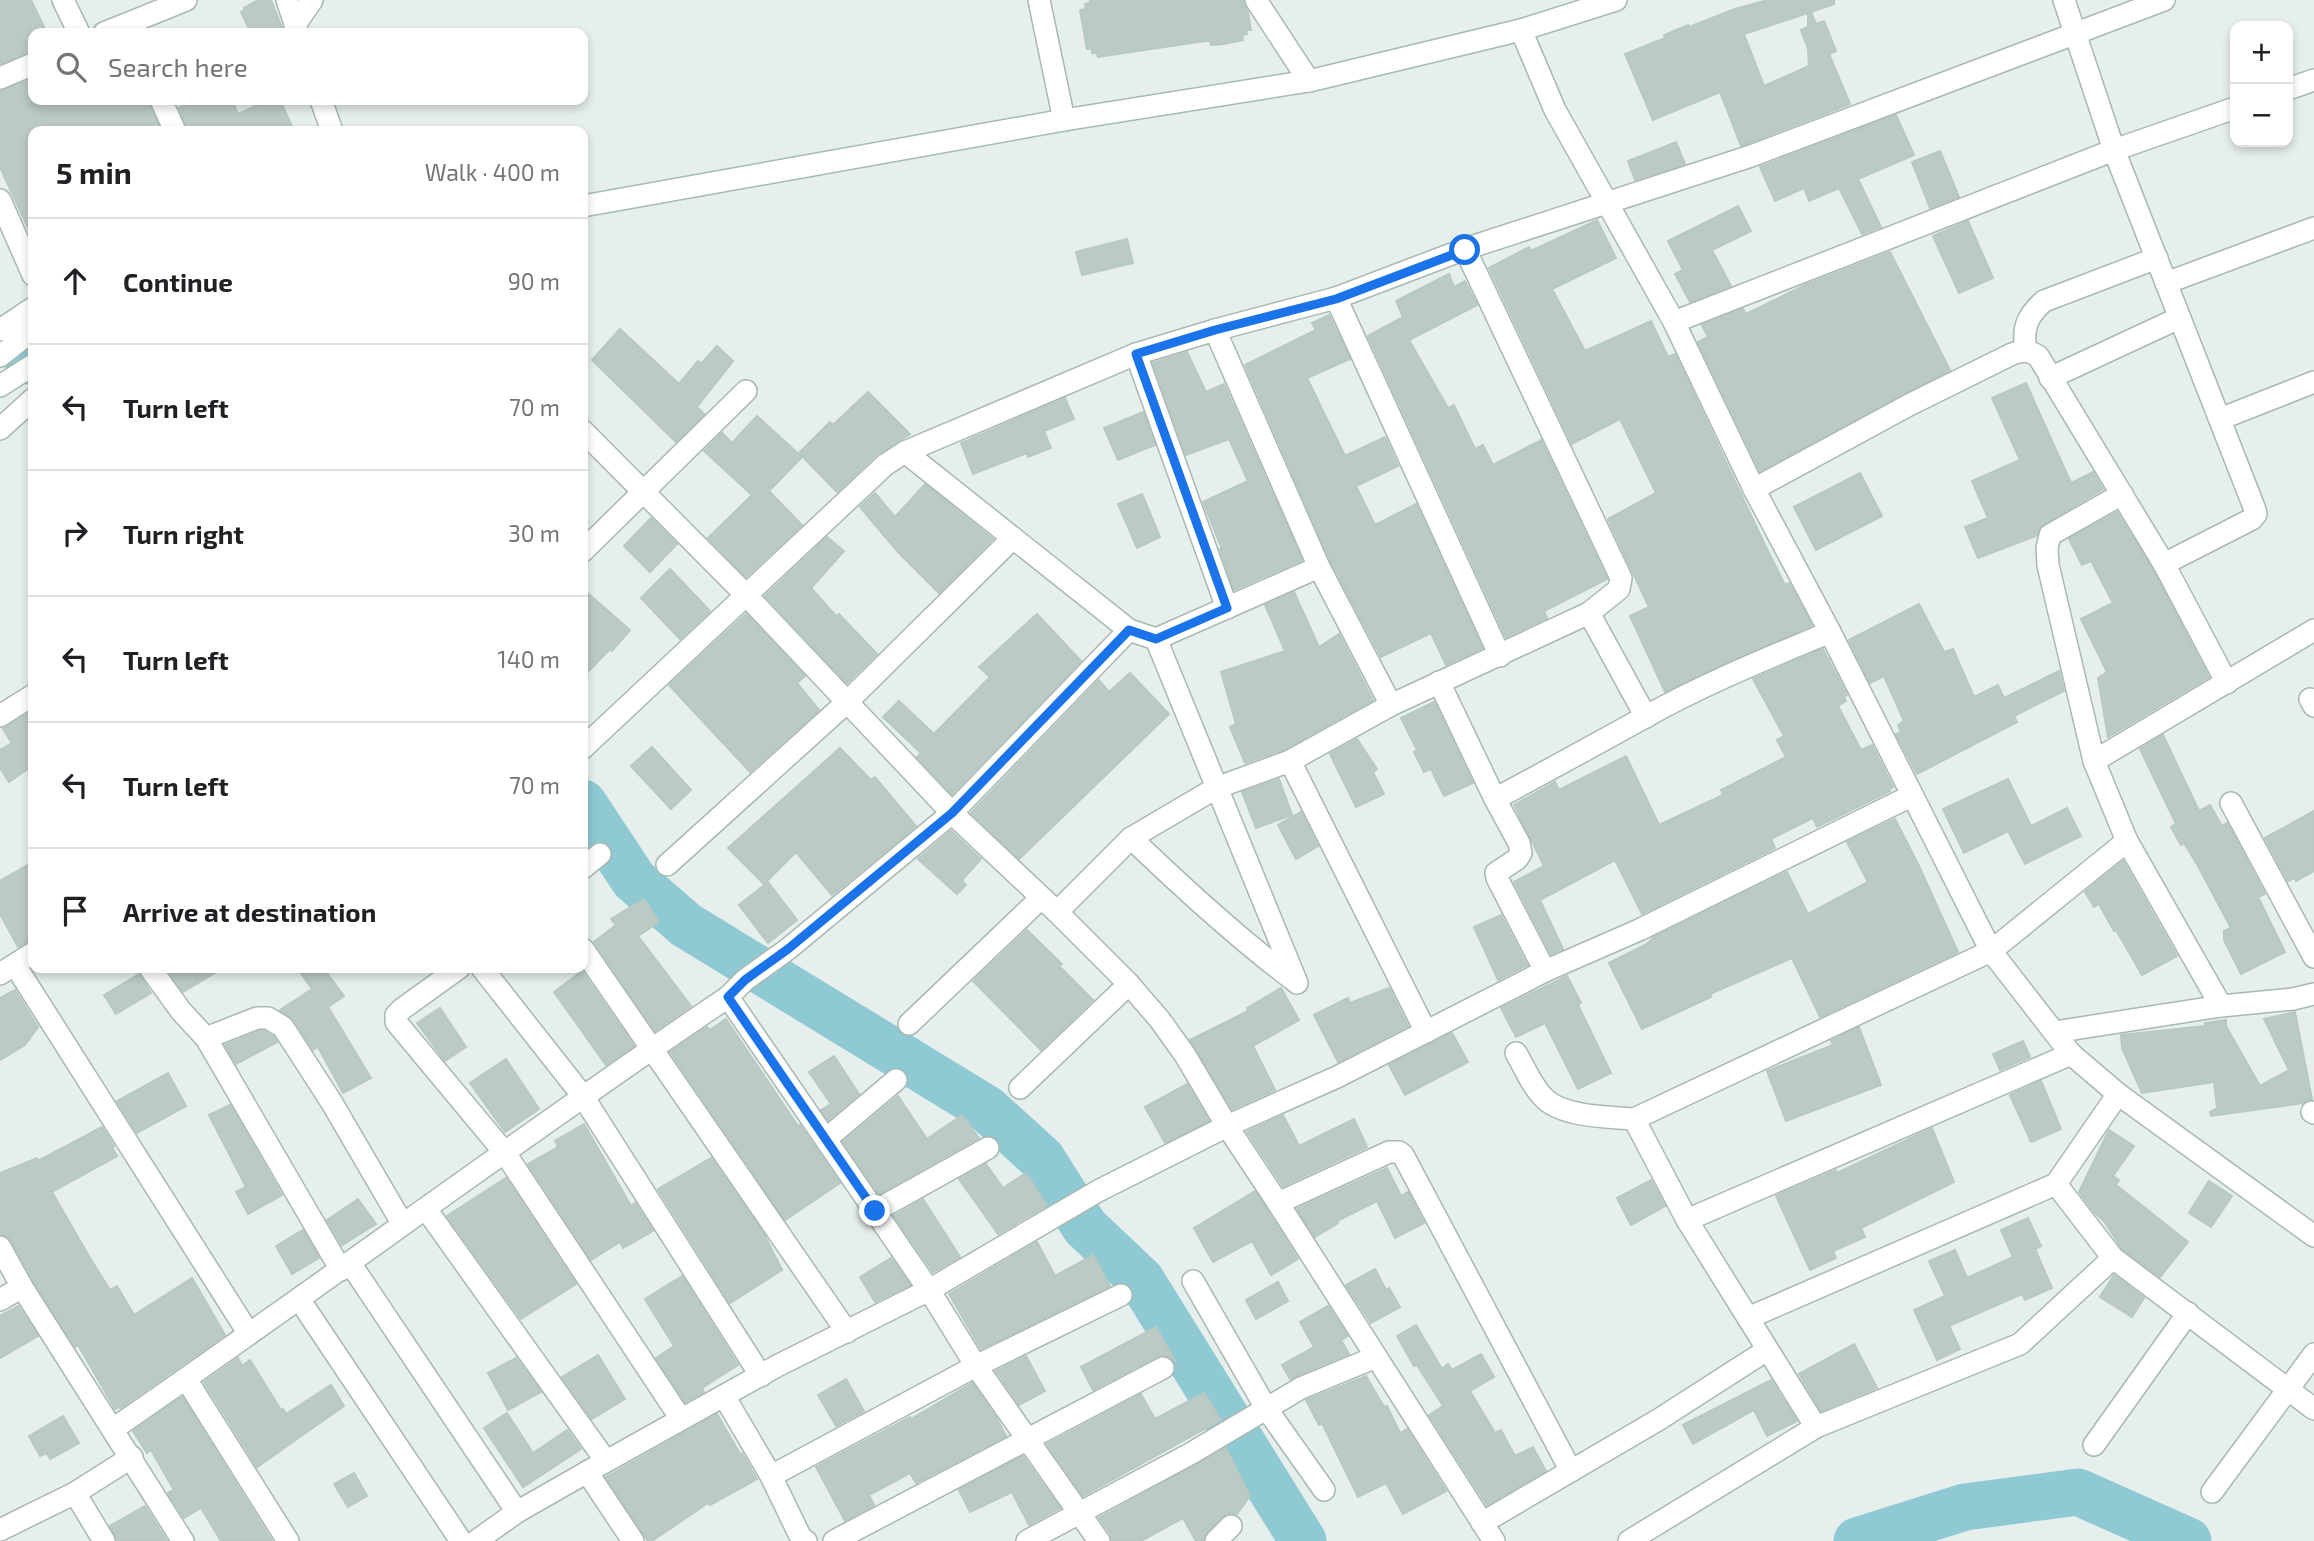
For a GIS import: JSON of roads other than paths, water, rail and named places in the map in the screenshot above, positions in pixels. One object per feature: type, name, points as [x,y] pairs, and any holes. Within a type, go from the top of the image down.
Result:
[{"type":"street","points":[[63,0],[77,28]]},
{"type":"street","points":[[130,28],[186,0]]},
{"type":"street","points":[[287,0],[296,28]]},
{"type":"street","points":[[297,28],[312,0]]},
{"type":"street","points":[[1040,0],[1064,120]]},
{"type":"street","points":[[1255,0],[1309,81]]},
{"type":"street","points":[[588,205],[1064,120],[1309,81],[1521,30],[1614,0]]},
{"type":"street","points":[[2064,0],[2077,32],[2114,150],[2256,514],[2252,519],[2164,564]]},
{"type":"street","points":[[588,743],[885,465],[905,452],[1136,354],[1215,330],[1336,299],[1465,250],[1751,156],[2164,0]]},
{"type":"street","points":[[1521,30],[1555,110],[1674,322],[1754,489],[1830,632],[1991,951],[2071,1054],[2118,1094],[2314,1236]]},
{"type":"street","points":[[0,78],[28,66]]},
{"type":"street","points":[[2293,87],[2314,80]]},
{"type":"street","points":[[163,105],[172,126]]},
{"type":"street","points":[[323,105],[330,126]]},
{"type":"street","points":[[1674,322],[2114,150],[2230,110]]},
{"type":"street","points":[[0,200],[28,264]]},
{"type":"street","points":[[2166,282],[2314,228]]},
{"type":"street","points":[[1057,912],[1131,838],[1216,788],[1290,761],[1391,705],[1589,613],[1619,590],[1621,578],[1465,250]]},
{"type":"street","points":[[2026,351],[2023,334],[2026,322],[2044,301],[2157,258]]},
{"type":"street","points":[[1336,299],[1500,656]]},
{"type":"street","points":[[0,330],[28,311]]},
{"type":"street","points":[[2050,378],[2179,318]]},
{"type":"street","points":[[1215,330],[1319,567],[1391,705]]},
{"type":"street","points":[[0,356],[28,334]]},
{"type":"street","points":[[1754,489],[1909,405],[2012,354],[2026,351],[2038,356],[2122,494],[2164,564],[2228,683]]},
{"type":"street","points":[[1136,354],[1227,608]]},
{"type":"street","points":[[0,386],[28,368]]},
{"type":"street","points":[[2220,419],[2314,382]]},
{"type":"street","points":[[588,546],[746,391]]},
{"type":"street","points":[[6,424],[28,404]]},
{"type":"street","points":[[588,436],[747,596],[846,704],[952,813],[1057,912],[1129,984],[1160,1020],[1185,1055],[1227,1126],[1494,1541]]},
{"type":"street","points":[[905,452],[1129,630],[1156,639],[1319,567]]},
{"type":"street","points":[[2122,494],[2050,535],[2047,548],[2049,565],[2094,761],[2127,841],[2221,1006]]},
{"type":"street","points":[[667,865],[846,704],[1013,537]]},
{"type":"street","points":[[1589,613],[1646,717]]},
{"type":"street","points":[[113,1429],[299,1300],[582,1095],[728,997],[745,980],[788,949],[952,813],[1129,630]]},
{"type":"street","points":[[2094,761],[2314,630]]},
{"type":"street","points":[[1495,799],[1646,717],[1758,662],[1830,632]]},
{"type":"street","points":[[1131,838],[1221,920],[1297,983],[1156,639]]},
{"type":"street","points":[[1439,682],[1519,843],[1521,853],[1517,859],[1496,873],[1497,878],[1545,971]]},
{"type":"street","points":[[0,716],[28,703]]},
{"type":"street","points":[[1290,761],[1426,1032]]},
{"type":"street","points":[[485,1538],[517,1512],[606,1461],[761,1376],[929,1290],[1098,1191],[1227,1126],[1337,1077],[1545,971],[1639,930],[1911,796]]},
{"type":"street","points":[[2231,803],[2314,957]]},
{"type":"street","points":[[1516,1053],[1546,1101],[1587,1115],[1634,1119],[1991,951],[2127,841]]},
{"type":"street","points":[[588,864],[600,854]]},
{"type":"street","points":[[909,1024],[1041,898]]},
{"type":"street","points":[[28,956],[7,969],[249,1334]]},
{"type":"street","points":[[588,956],[846,1332]]},
{"type":"street","points":[[154,973],[181,1011],[206,1038],[345,1267],[517,1512]]},
{"type":"street","points":[[452,973],[402,1009],[396,1016],[396,1021],[505,1153],[681,1419]]},
{"type":"street","points":[[486,973],[582,1095],[761,1376]]},
{"type":"street","points":[[1020,1088],[1129,984]]},
{"type":"street","points":[[2055,1032],[2314,994]]},
{"type":"street","points":[[728,997],[929,1290],[976,1366],[1099,1541]]},
{"type":"street","points":[[206,1038],[257,1018],[268,1018],[284,1027],[402,1223]]},
{"type":"street","points":[[1686,1220],[2071,1054]]},
{"type":"street","points":[[826,1139],[896,1080]]},
{"type":"street","points":[[1748,1318],[2056,1184],[2118,1094]]},
{"type":"street","points":[[1634,1119],[1686,1220],[1816,1427]]},
{"type":"street","points":[[875,1211],[988,1148]]},
{"type":"street","points":[[1279,1203],[1389,1152],[1403,1155],[1571,1471]]},
{"type":"street","points":[[2056,1184],[2113,1258],[2314,1409]]},
{"type":"street","points":[[426,1209],[606,1461]]},
{"type":"street","points":[[0,1247],[22,1287],[183,1541]]},
{"type":"street","points":[[1629,1541],[1816,1427],[2020,1344],[2113,1258]]},
{"type":"street","points":[[1192,1281],[1266,1408],[1324,1490]]},
{"type":"street","points":[[0,1300],[22,1287]]},
{"type":"street","points":[[771,1476],[976,1366],[1121,1296]]},
{"type":"street","points":[[299,1300],[461,1541]]},
{"type":"street","points":[[2094,1445],[2188,1314]]},
{"type":"street","points":[[1482,1523],[1658,1420],[1767,1350]]},
{"type":"street","points":[[2212,1492],[2314,1354]]},
{"type":"street","points":[[1027,1541],[1190,1454],[1301,1388],[1376,1357]]},
{"type":"street","points":[[834,1541],[1163,1368]]},
{"type":"street","points":[[186,1379],[288,1541]]},
{"type":"street","points":[[724,1396],[771,1476],[801,1538],[806,1541]]},
{"type":"street","points":[[0,1530],[75,1493],[132,1457]]},
{"type":"street","points":[[587,1472],[633,1541]]},
{"type":"street","points":[[75,1493],[104,1541]]},
{"type":"street","points":[[1216,1541],[1231,1526]]},
{"type":"waterway","points":[[0,339],[18,347],[28,357]]},
{"type":"waterway","points":[[588,811],[634,880],[686,925],[987,1109],[1042,1159],[1085,1227],[1141,1280],[1303,1541]]},
{"type":"waterway","points":[[1857,1541],[1965,1507],[2078,1492],[2188,1541]]}]
